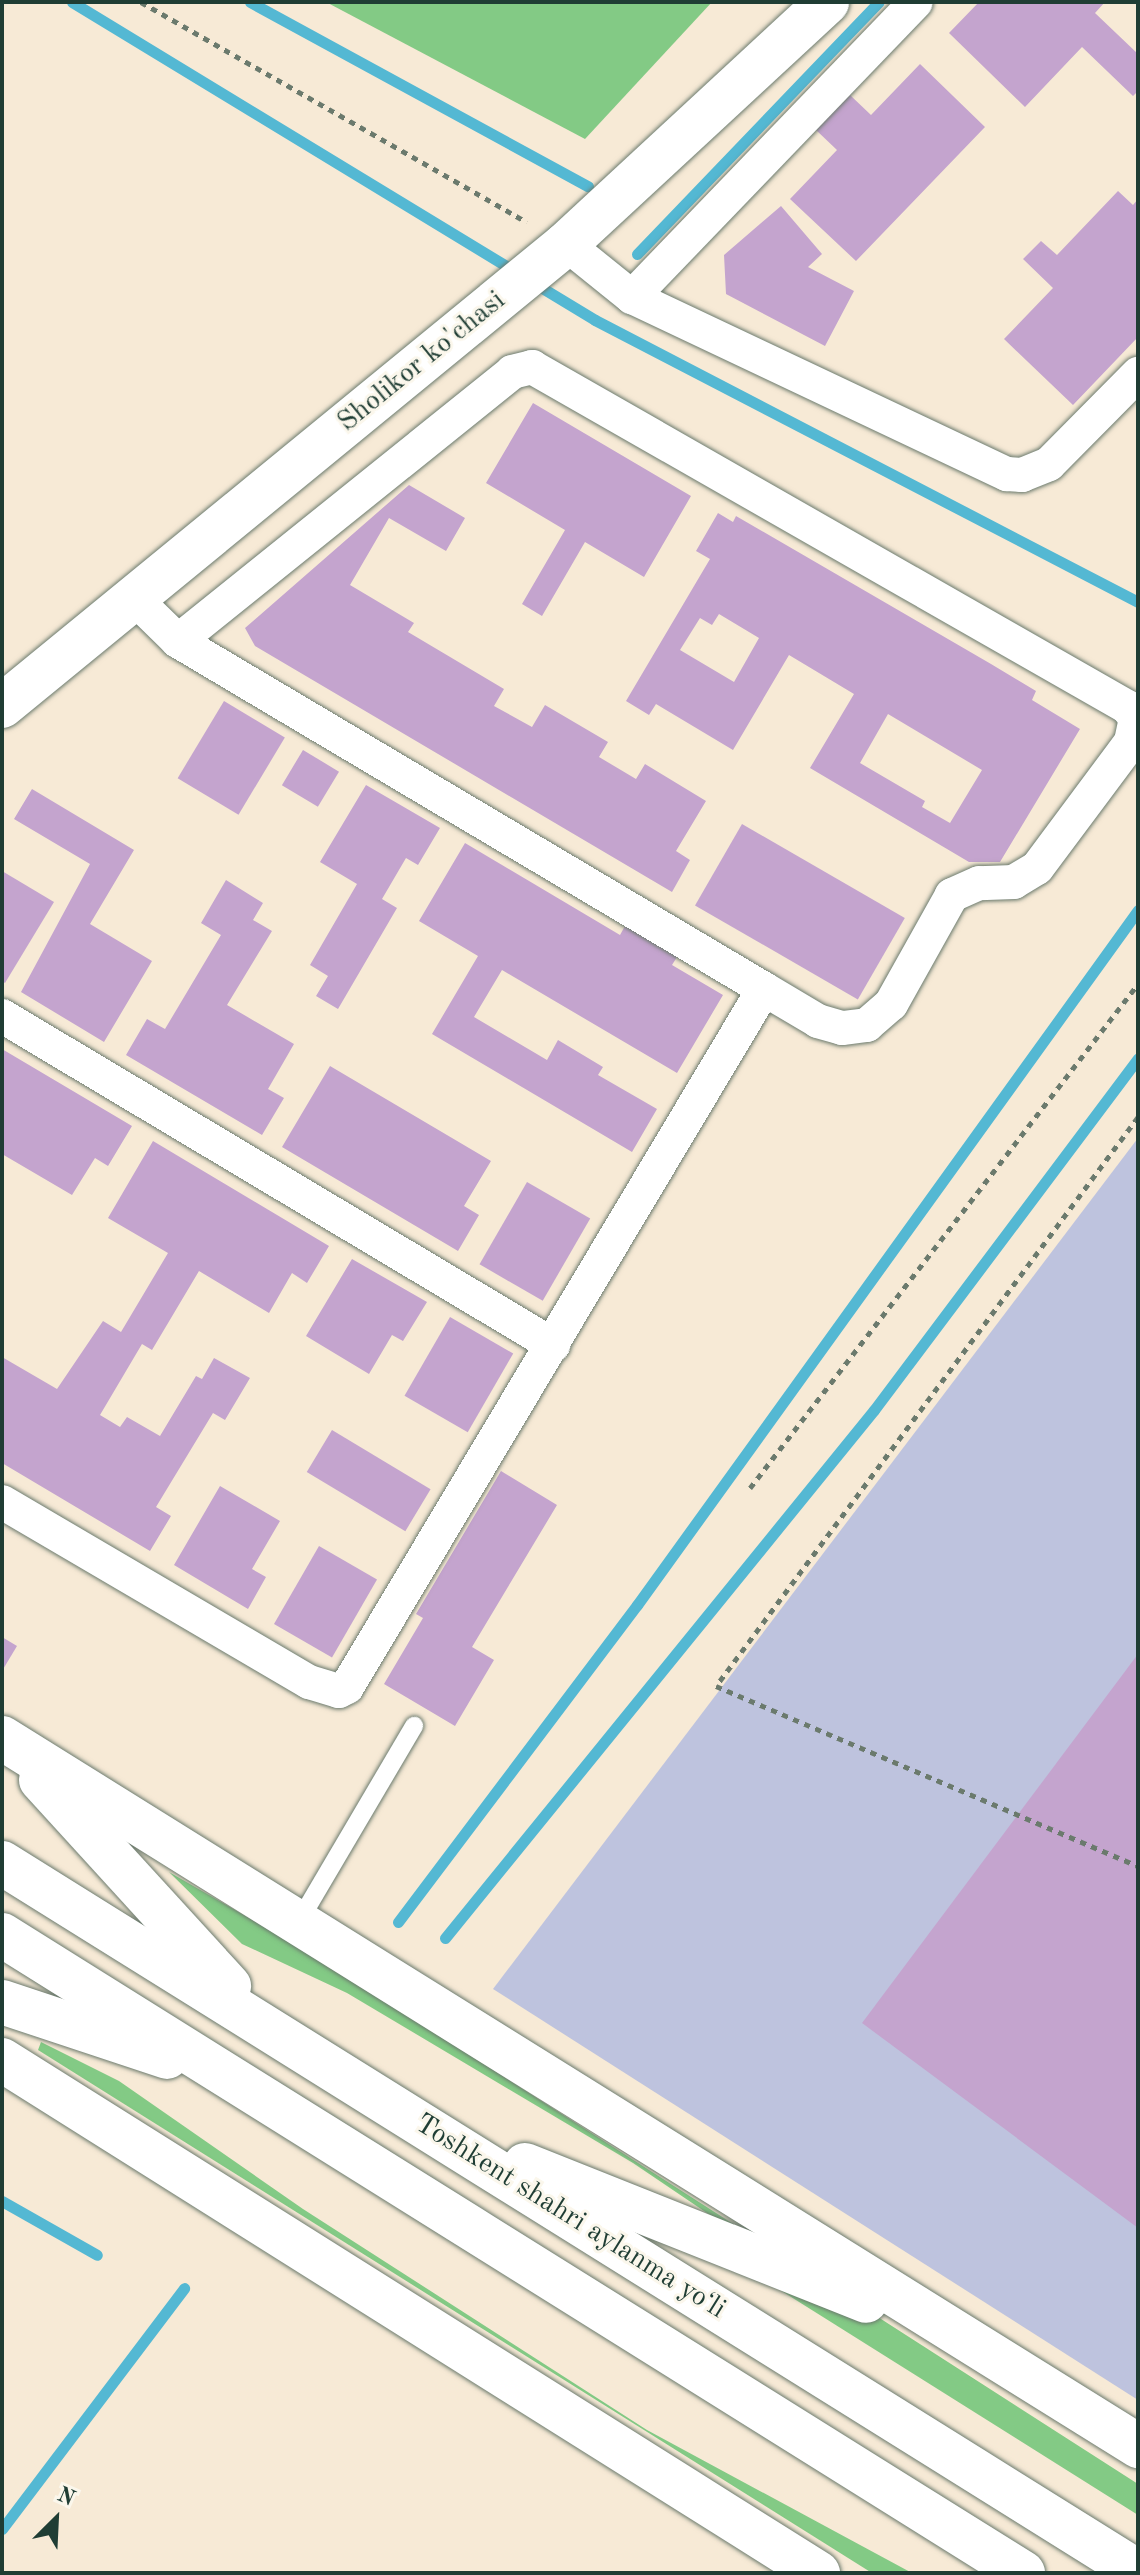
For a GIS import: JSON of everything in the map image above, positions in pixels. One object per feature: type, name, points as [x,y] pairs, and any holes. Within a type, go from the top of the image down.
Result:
[{"type":"main road","name":"Sholikor ko'chasi","points":[[2,706],[563,247],[827,2]]},
{"type":"main road","points":[[2,1738],[1138,2446]]},
{"type":"main road","points":[[2,1738],[266,2026]]},
{"type":"main road","name":"Toshkent shahri aylanma yoʻli","points":[[2,1863],[1138,2572]]},
{"type":"main road","points":[[2,1935],[1023,2573]]},
{"type":"main road","points":[[2,2002],[237,2081]]},
{"type":"main road","points":[[2,2060],[818,2573]]},
{"type":"main road","points":[[420,2123],[973,2343]]},
{"type":"street","points":[[632,297],[916,2]]},
{"type":"street","points":[[563,247],[632,297],[1007,474],[1036,472],[1049,464],[1138,374]]},
{"type":"street","points":[[134,598],[178,641],[818,1021],[842,1028],[867,1025],[891,1004],[952,895],[979,883],[1014,882],[1037,868],[1131,742],[1136,718],[1100,691],[532,367],[512,372],[178,641]]},
{"type":"street","points":[[2,1502],[309,1682],[339,1691],[357,1675],[764,989]]},
{"type":"street","points":[[2,1016],[553,1345]]},
{"type":"lane","points":[[298,1923],[414,1726]]},
{"type":"path","points":[[141,2],[563,247]]},
{"type":"path","points":[[750,1488],[1138,984]]},
{"type":"path","points":[[1138,1117],[716,1686],[1138,1866]]},
{"type":"shaded area","points":[[1138,1138],[1138,2400],[493,1989]]},
{"type":"green space","points":[[326,2],[712,2],[585,139]]},
{"type":"green space","points":[[169,1872],[322,1960],[1138,2484],[1138,2515],[780,2290],[738,2234],[633,2163],[347,1993],[242,1944]]},
{"type":"green space","points":[[41,2042],[119,2081],[303,2209],[647,2430],[912,2573],[872,2573],[38,2050]]},
{"type":"building","points":[[979,2],[1105,2],[1095,13],[1138,54],[1138,91],[1133,96],[1082,47],[1025,107],[949,33]]},
{"type":"building","points":[[920,64],[985,127],[856,261],[790,199],[837,150],[816,130],[850,95],[871,115]]},
{"type":"building","points":[[1118,191],[1133,205],[1138,199],[1138,337],[1073,405],[1004,339],[1053,288],[1023,259],[1041,241],[1057,255]]},
{"type":"building","points":[[781,206],[822,254],[808,267],[854,291],[825,346],[726,294],[724,255]]},
{"type":"building","points":[[533,403],[691,496],[644,577],[585,542],[542,616],[522,604],[565,530],[486,483]]},
{"type":"building","points":[[409,485],[465,518],[446,551],[389,518],[350,585],[414,623],[408,632],[504,689],[494,706],[532,727],[545,705],[608,742],[599,757],[636,779],[645,764],[706,801],[676,851],[690,860],[672,892],[255,646],[245,628]]},
{"type":"building","points":[[718,513],[733,522],[736,516],[1036,691],[1032,700],[1080,729],[1000,862],[969,862],[810,768],[854,694],[789,655],[733,750],[656,704],[649,715],[626,701],[710,559],[696,551]],"holes":[[[719,614],[759,638],[734,682],[680,650],[700,618],[712,625]],[[888,714],[982,770],[950,823],[922,807],[925,801],[860,763]]]},
{"type":"building","points":[[224,701],[285,738],[239,815],[178,778]]},
{"type":"building","points":[[303,750],[339,772],[318,807],[282,785]]},
{"type":"building","points":[[366,785],[440,828],[418,865],[406,858],[382,899],[397,908],[338,1009],[316,996],[328,976],[310,965],[357,884],[320,862]]},
{"type":"building","points":[[32,789],[134,850],[90,924],[152,961],[104,1042],[21,992],[90,864],[14,819]]},
{"type":"building","points":[[742,824],[905,918],[858,999],[695,905]]},
{"type":"building","points":[[465,843],[620,935],[625,926],[677,957],[672,965],[723,995],[677,1073],[502,970],[474,1017],[547,1060],[558,1040],[603,1067],[598,1075],[657,1109],[632,1152],[432,1034],[478,956],[419,921]]},
{"type":"building","points":[[2,871],[54,902],[5,983],[2,981]]},
{"type":"building","points":[[226,880],[263,903],[253,920],[272,931],[227,1005],[294,1044],[268,1089],[284,1098],[262,1135],[126,1055],[147,1019],[165,1029],[221,935],[201,923]]},
{"type":"building","points":[[2,1049],[132,1126],[108,1166],[95,1158],[72,1195],[2,1154]]},
{"type":"building","points":[[330,1066],[491,1161],[464,1206],[479,1215],[458,1251],[282,1147]]},
{"type":"building","points":[[153,1141],[329,1246],[307,1283],[292,1273],[269,1313],[199,1271],[152,1350],[142,1344],[100,1415],[120,1427],[127,1417],[160,1436],[196,1376],[202,1379],[214,1358],[250,1378],[225,1420],[213,1413],[156,1507],[171,1516],[150,1551],[2,1463],[2,1357],[57,1389],[103,1321],[121,1332],[168,1253],[108,1218]]},
{"type":"building","points":[[527,1182],[590,1218],[543,1301],[480,1264]]},
{"type":"building","points":[[352,1259],[427,1302],[403,1341],[392,1335],[369,1374],[306,1336]]},
{"type":"building","points":[[450,1317],[513,1354],[468,1432],[404,1396]]},
{"type":"building","points":[[332,1430],[431,1489],[405,1531],[307,1472]]},
{"type":"building","points":[[501,1471],[557,1505],[472,1647],[494,1660],[455,1726],[384,1684],[423,1618],[416,1614]]},
{"type":"building","points":[[220,1486],[280,1521],[252,1569],[266,1577],[248,1609],[174,1565]]},
{"type":"building","points":[[319,1546],[377,1580],[332,1657],[274,1624]]},
{"type":"building","points":[[2,1637],[17,1646],[2,1671]]},
{"type":"building","points":[[1138,1654],[1138,2228],[862,2023]]},
{"type":"waterway","points":[[72,2],[516,272]]},
{"type":"waterway","points":[[250,2],[588,186]]},
{"type":"waterway","points":[[637,254],[879,2]]},
{"type":"waterway","points":[[534,283],[595,320],[1138,602]]},
{"type":"waterway","points":[[398,1922],[637,1605],[1138,910]]},
{"type":"waterway","points":[[445,1938],[874,1410],[1138,1058]]},
{"type":"waterway","points":[[2,2201],[97,2255]]},
{"type":"waterway","points":[[2,2529],[184,2288]]}]
